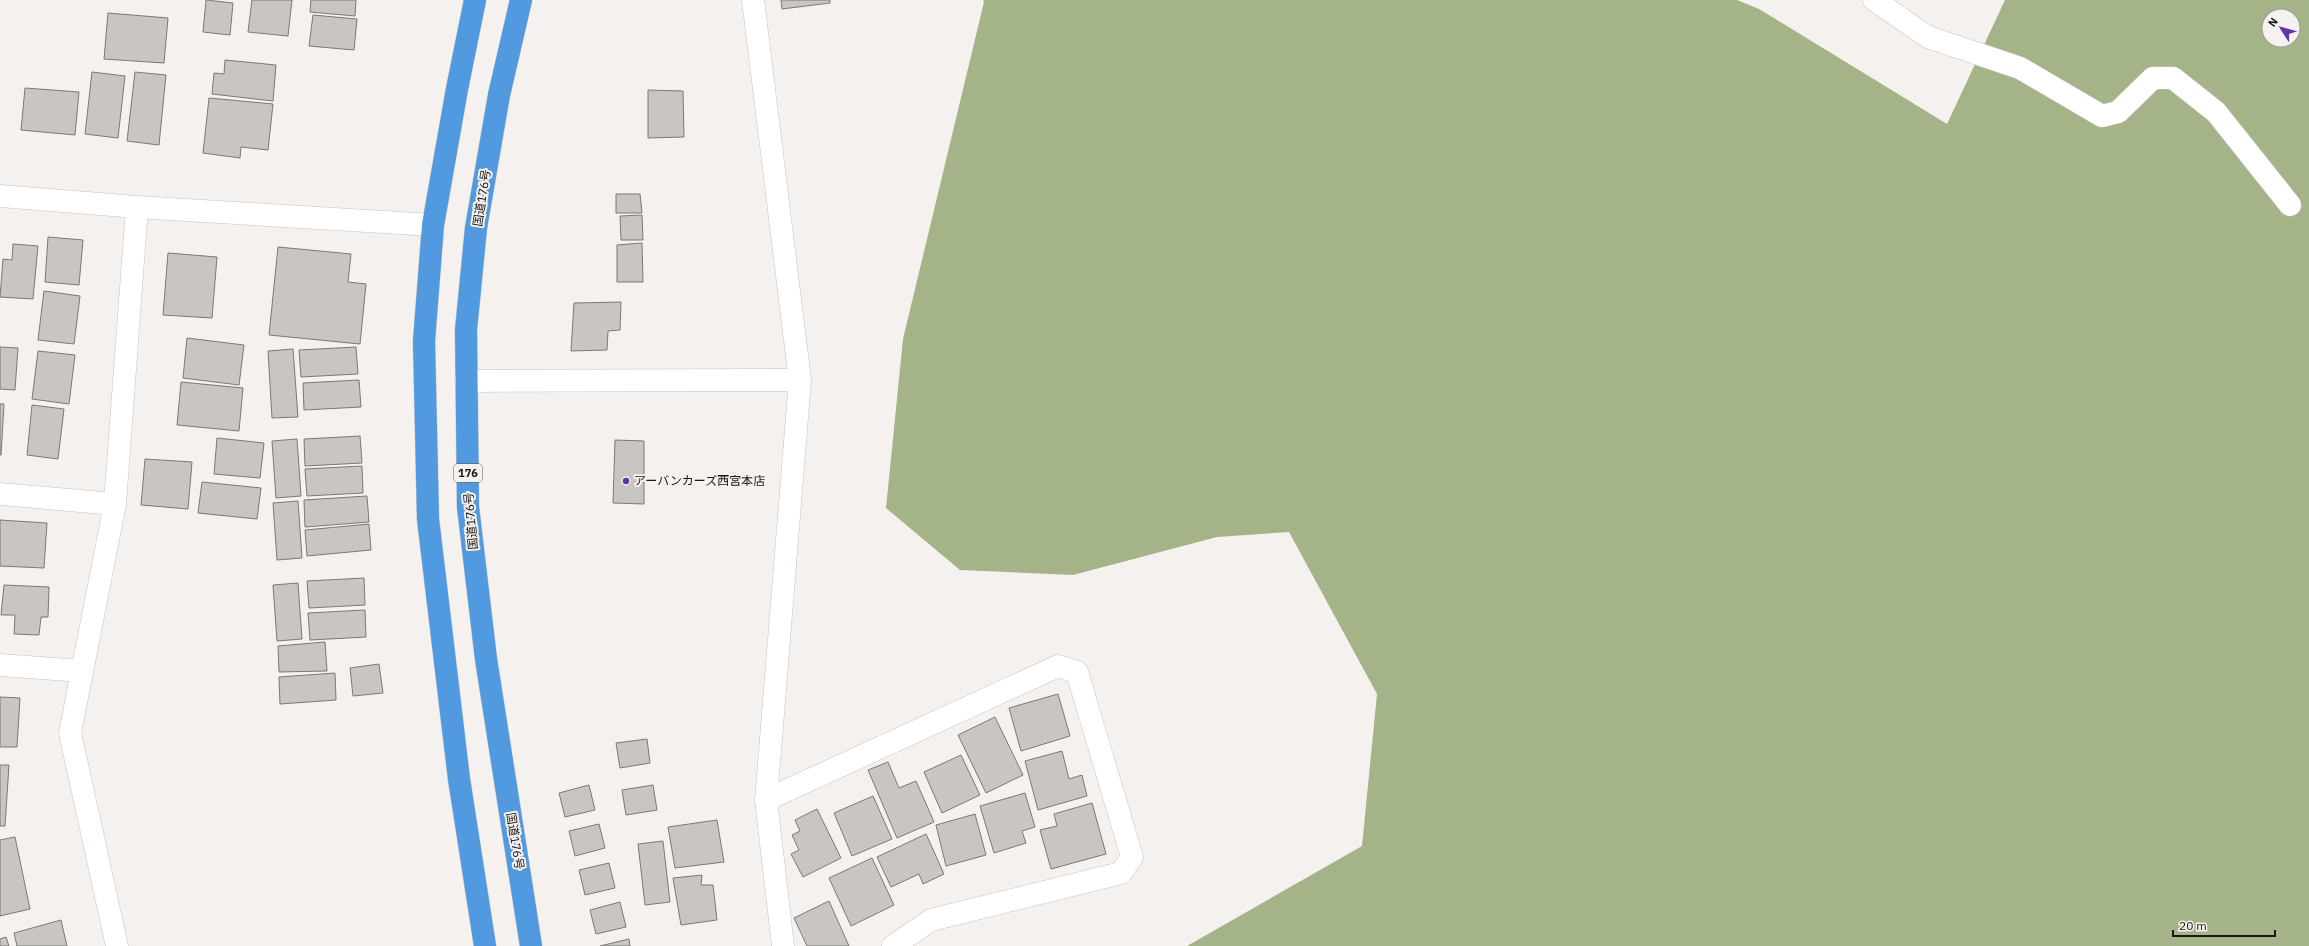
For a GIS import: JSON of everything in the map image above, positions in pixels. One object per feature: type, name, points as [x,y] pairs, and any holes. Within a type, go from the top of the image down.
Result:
[{"type":"highway","points":[[475,0],[457,89],[433,225],[424,341],[428,519],[459,779],[485,946]]},
{"type":"highway","name":"国道176号","points":[[521,0],[499,94],[476,228],[466,330],[466,381],[470,522],[486,659],[531,946]]},
{"type":"street","points":[[753,0],[800,380],[766,800],[783,946]]},
{"type":"street","points":[[1874,0],[1928,37],[2020,68],[2102,116],[2118,112],[2154,78],[2173,78],[2216,112],[2290,205]]},
{"type":"street","points":[[0,196],[137,207],[433,225]]},
{"type":"street","points":[[117,946],[70,733],[115,504],[137,207]]},
{"type":"street","points":[[466,381],[800,380]]},
{"type":"street","points":[[0,494],[115,504]]},
{"type":"street","points":[[0,665],[82,671]]},
{"type":"street","points":[[766,800],[1058,666],[1077,672],[1132,857],[1121,873],[931,920],[893,946]]},
{"type":"green space","points":[[983,0],[1737,0],[1759,9],[1947,124],[2005,0],[2309,0],[2309,946],[1187,946],[1362,846],[1377,694],[1289,532],[1217,537],[1073,575],[960,570],[886,508],[903,339],[984,2]]},
{"type":"building","points":[[206,0],[233,3],[230,35],[203,32]]},
{"type":"building","points":[[252,0],[292,0],[288,36],[248,32]]},
{"type":"building","points":[[311,0],[356,0],[355,16],[310,12]]},
{"type":"building","points":[[781,0],[830,0],[830,3],[782,9]]},
{"type":"building","points":[[108,13],[168,18],[164,63],[104,59]]},
{"type":"building","points":[[313,15],[357,19],[354,50],[309,46]]},
{"type":"building","points":[[225,60],[276,65],[273,101],[212,94],[214,73],[224,74]]},
{"type":"building","points":[[92,72],[125,76],[118,138],[85,134]]},
{"type":"building","points":[[135,72],[166,75],[159,145],[127,141]]},
{"type":"building","points":[[25,88],[79,92],[75,135],[21,130]]},
{"type":"building","points":[[648,90],[683,91],[684,137],[648,138]]},
{"type":"building","points":[[209,98],[273,104],[268,150],[241,147],[240,158],[203,153]]},
{"type":"building","points":[[616,194],[640,194],[642,213],[616,213]]},
{"type":"building","points":[[642,215],[643,240],[621,240],[620,216]]},
{"type":"building","points":[[48,237],[83,240],[79,285],[45,282]]},
{"type":"building","points":[[642,243],[643,282],[617,282],[617,245]]},
{"type":"building","points":[[13,244],[38,246],[33,299],[0,297],[3,259],[12,260]]},
{"type":"building","points":[[278,247],[351,254],[348,282],[366,284],[360,344],[269,335]]},
{"type":"building","points":[[168,253],[217,257],[212,318],[163,315]]},
{"type":"building","points":[[44,291],[80,296],[74,344],[38,340]]},
{"type":"building","points":[[621,302],[620,330],[608,331],[607,350],[571,351],[574,303]]},
{"type":"building","points":[[187,338],[244,345],[239,385],[183,378]]},
{"type":"building","points":[[0,347],[18,348],[15,390],[0,389]]},
{"type":"building","points":[[356,347],[358,374],[301,377],[299,350]]},
{"type":"building","points":[[293,349],[298,417],[272,418],[268,351]]},
{"type":"building","points":[[38,351],[75,355],[69,404],[32,399]]},
{"type":"building","points":[[359,380],[361,407],[304,410],[303,383]]},
{"type":"building","points":[[181,382],[243,388],[239,431],[177,425]]},
{"type":"building","points":[[0,404],[4,404],[1,455],[0,455]]},
{"type":"building","points":[[32,405],[64,409],[58,459],[27,455]]},
{"type":"building","points":[[360,436],[362,463],[305,466],[304,439]]},
{"type":"building","points":[[217,438],[264,443],[260,478],[214,474]]},
{"type":"building","points":[[297,439],[301,496],[276,498],[272,441]]},
{"type":"building","points":[[615,440],[644,441],[644,504],[613,503]]},
{"type":"building","points":[[145,459],[192,462],[188,509],[141,505]]},
{"type":"building","points":[[362,466],[363,493],[307,496],[305,469]]},
{"type":"building","points":[[202,482],[261,488],[257,519],[198,513]]},
{"type":"building","points":[[367,496],[369,522],[305,527],[304,500]]},
{"type":"building","points":[[298,501],[302,558],[277,560],[273,503]]},
{"type":"building","points":[[0,520],[47,523],[44,568],[0,566]]},
{"type":"building","points":[[369,524],[371,550],[307,556],[305,530]]},
{"type":"building","points":[[364,578],[365,605],[309,608],[307,581]]},
{"type":"building","points":[[298,583],[302,639],[277,641],[273,585]]},
{"type":"building","points":[[4,585],[49,587],[48,617],[41,617],[39,635],[14,634],[15,615],[1,615]]},
{"type":"building","points":[[365,610],[366,637],[310,640],[308,613]]},
{"type":"building","points":[[325,642],[327,671],[279,672],[278,646]]},
{"type":"building","points":[[379,664],[383,693],[353,696],[350,668]]},
{"type":"building","points":[[335,673],[336,700],[280,704],[279,677]]},
{"type":"building","points":[[1058,694],[1070,736],[1021,751],[1009,708]]},
{"type":"building","points":[[0,697],[20,698],[17,747],[0,747]]},
{"type":"building","points":[[995,717],[1023,775],[986,793],[958,735]]},
{"type":"building","points":[[647,739],[650,763],[620,768],[616,743]]},
{"type":"building","points":[[1062,751],[1069,779],[1082,775],[1087,796],[1038,810],[1025,761]]},
{"type":"building","points":[[961,755],[980,795],[942,813],[924,772]]},
{"type":"building","points":[[888,762],[899,788],[916,781],[934,822],[897,838],[868,770]]},
{"type":"building","points":[[0,765],[9,765],[5,826],[0,826]]},
{"type":"building","points":[[589,785],[595,810],[565,817],[559,793]]},
{"type":"building","points":[[653,785],[657,810],[626,815],[622,790]]},
{"type":"building","points":[[1025,793],[1035,827],[1022,831],[1026,843],[994,853],[980,806]]},
{"type":"building","points":[[873,796],[892,839],[852,856],[834,813]]},
{"type":"building","points":[[1092,803],[1106,854],[1051,869],[1040,830],[1057,826],[1054,814]]},
{"type":"building","points":[[817,809],[841,858],[803,877],[791,854],[799,850],[792,835],[800,831],[795,820]]},
{"type":"building","points":[[975,814],[986,855],[946,866],[936,825]]},
{"type":"building","points":[[717,820],[724,862],[675,868],[668,827]]},
{"type":"building","points":[[599,824],[605,848],[575,856],[569,831]]},
{"type":"building","points":[[926,834],[944,874],[923,884],[919,874],[891,887],[877,857]]},
{"type":"building","points":[[15,837],[30,909],[0,916],[0,840]]},
{"type":"building","points":[[663,841],[670,902],[645,905],[638,844]]},
{"type":"building","points":[[872,858],[894,905],[851,926],[829,878]]},
{"type":"building","points":[[609,863],[615,888],[585,895],[579,870]]},
{"type":"building","points":[[702,875],[701,885],[713,885],[717,920],[681,925],[673,878]]},
{"type":"building","points":[[829,901],[849,946],[807,946],[794,918]]},
{"type":"building","points":[[620,902],[626,927],[596,934],[590,910]]},
{"type":"building","points":[[61,920],[67,946],[17,946],[14,933]]},
{"type":"building","points":[[6,937],[9,946],[0,946],[0,939]]},
{"type":"building","points":[[629,939],[630,946],[600,946]]},
{"type":"place","name":"アーバンカーズ西宮本店","points":[[626,481]]}]
